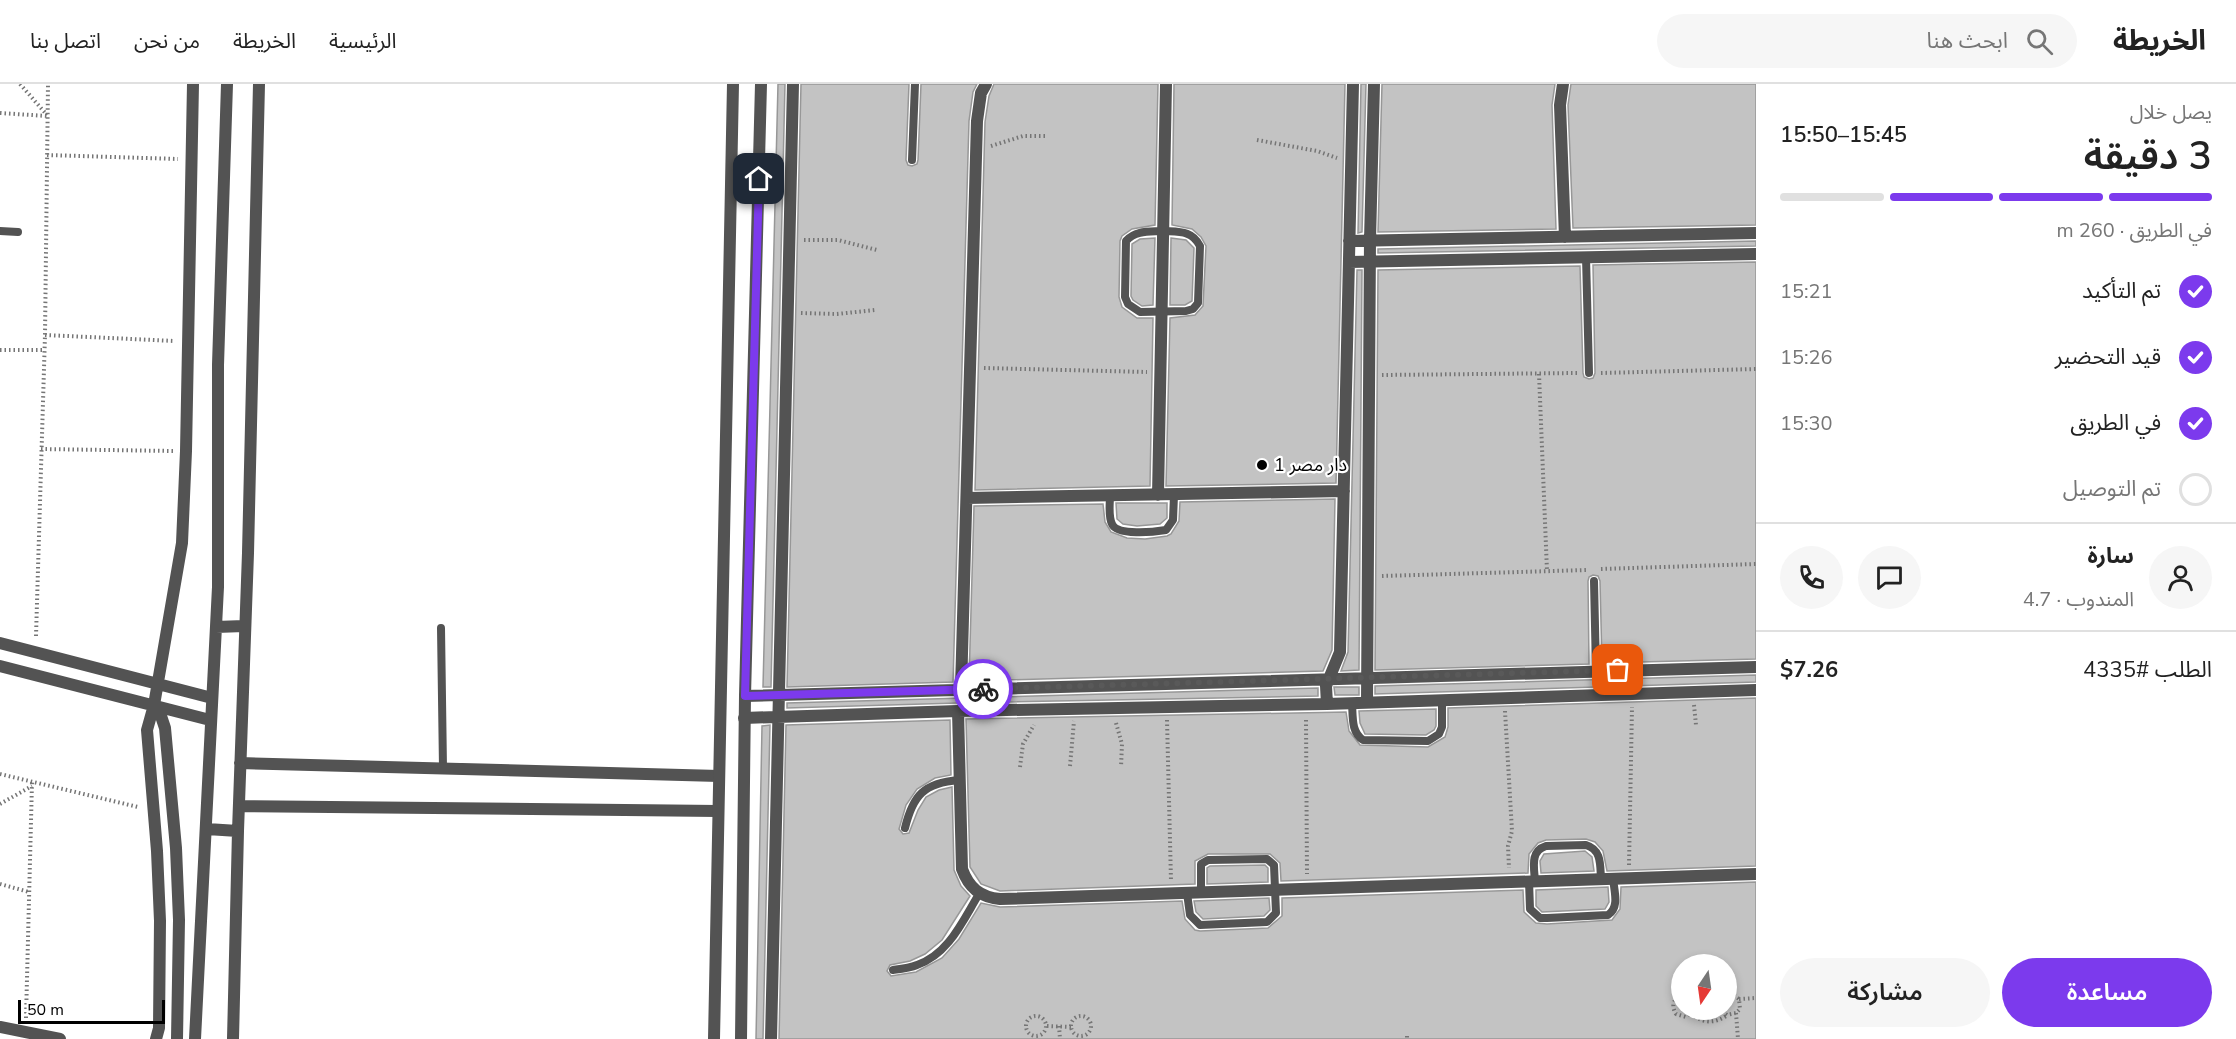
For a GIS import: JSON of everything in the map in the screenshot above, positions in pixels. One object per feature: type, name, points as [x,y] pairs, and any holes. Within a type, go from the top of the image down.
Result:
[{"type":"street","points":[[156,1039],[159,1028],[160,921],[147,730],[158,684],[180,554],[186,451],[193,84]]},
{"type":"street","points":[[195,1039],[218,587],[218,365],[227,84]]},
{"type":"street","points":[[233,1039],[259,84]]},
{"type":"street","points":[[714,1039],[733,84]]},
{"type":"street","points":[[741,1039],[744,718],[761,84]]},
{"type":"street","points":[[771,1039],[793,84]]},
{"type":"street","points":[[962,689],[976,151],[979,106],[986,84]]},
{"type":"street","points":[[1158,495],[1166,84]]},
{"type":"street","points":[[1327,704],[1326,686],[1340,652],[1353,84]]},
{"type":"street","points":[[1367,702],[1370,240],[1374,84]]},
{"type":"street","points":[[1563,84],[1560,105],[1565,237]]},
{"type":"street","points":[[1349,241],[1756,233]]},
{"type":"street","points":[[1349,262],[1756,254]]},
{"type":"street","points":[[967,498],[1344,491]]},
{"type":"street","points":[[216,627],[244,626]]},
{"type":"street","points":[[0,643],[212,698]]},
{"type":"street","points":[[0,666],[210,720]]},
{"type":"street","points":[[745,696],[1756,667]]},
{"type":"street","points":[[744,718],[958,711],[1327,704],[1756,690]]},
{"type":"street","points":[[154,705],[165,728],[176,848],[179,920],[177,1039]]},
{"type":"street","points":[[958,711],[962,869],[971,887],[979,894],[989,898],[1756,874]]},
{"type":"street","points":[[240,763],[719,776]]},
{"type":"street","points":[[239,806],[718,811]]},
{"type":"street","points":[[207,829],[238,831]]},
{"type":"street","points":[[0,1027],[60,1039]]},
{"type":"lane","points":[[912,160],[915,84]]},
{"type":"lane","points":[[0,231],[18,232]]},
{"type":"lane","points":[[1163,231],[1186,232],[1197,240],[1200,246],[1200,296],[1193,309],[1186,312],[1140,312],[1128,304],[1125,297],[1126,241],[1138,232],[1163,231]]},
{"type":"lane","points":[[1586,257],[1589,373]]},
{"type":"lane","points":[[1110,495],[1112,526],[1121,532],[1166,530],[1171,526],[1173,520],[1174,495]]},
{"type":"lane","points":[[1594,580],[1596,671]]},
{"type":"lane","points":[[441,628],[443,768]]},
{"type":"lane","points":[[1352,703],[1354,730],[1364,740],[1428,741],[1439,734],[1442,727],[1442,700]]},
{"type":"lane","points":[[905,828],[909,809],[922,792],[939,782],[959,780]]},
{"type":"lane","points":[[1586,845],[1592,847],[1599,855],[1616,906],[1613,912],[1602,916],[1540,918],[1530,909],[1532,881],[1534,856],[1540,847],[1586,845]]},
{"type":"lane","points":[[1187,893],[1190,915],[1200,925],[1268,922],[1276,913],[1275,869],[1271,860],[1208,860],[1201,864],[1201,892]]},
{"type":"lane","points":[[893,970],[918,965],[939,952],[956,934],[979,894]]},
{"type":"path","points":[[20,84],[47,116]]},
{"type":"path","points":[[35,652],[45,336],[48,84]]},
{"type":"path","points":[[0,113],[47,116]]},
{"type":"path","points":[[976,151],[1023,136],[1046,136]]},
{"type":"path","points":[[1257,140],[1317,151],[1351,165]]},
{"type":"path","points":[[47,155],[191,159]]},
{"type":"path","points":[[789,240],[838,240],[878,250]]},
{"type":"path","points":[[788,312],[837,314],[875,310]]},
{"type":"path","points":[[45,336],[188,342]]},
{"type":"path","points":[[0,350],[44,350]]},
{"type":"path","points":[[970,368],[1160,372]]},
{"type":"path","points":[[1369,375],[1756,369]]},
{"type":"path","points":[[1539,374],[1547,571]]},
{"type":"path","points":[[41,448],[186,451]]},
{"type":"path","points":[[1368,577],[1756,564]]},
{"type":"path","points":[[1629,878],[1633,694]]},
{"type":"path","points":[[1504,698],[1512,831],[1508,846],[1510,882]]},
{"type":"path","points":[[1305,704],[1307,889]]},
{"type":"path","points":[[1166,707],[1171,894]]},
{"type":"path","points":[[1111,708],[1122,744],[1121,767]]},
{"type":"path","points":[[1020,767],[1023,744],[1044,709]]},
{"type":"path","points":[[1070,766],[1076,709]]},
{"type":"path","points":[[0,774],[32,784],[154,810]]},
{"type":"path","points":[[0,804],[32,784]]},
{"type":"path","points":[[26,1032],[32,784]]},
{"type":"path","points":[[0,884],[29,892]]},
{"type":"path","points":[[1737,1012],[1740,1009],[1739,999],[1756,998]]},
{"type":"path","points":[[1036,1015],[1046,1020],[1047,1026],[1042,1035],[1037,1037],[1031,1035],[1026,1026],[1027,1021],[1036,1015]]},
{"type":"path","points":[[1080,1016],[1090,1020],[1092,1025],[1087,1035],[1082,1036],[1073,1032],[1071,1027],[1076,1017],[1080,1016]]},
{"type":"path","points":[[1703,1020],[1713,1022],[1717,1020]]},
{"type":"path","points":[[1737,1020],[1738,1039]]},
{"type":"path","points":[[1047,1026],[1071,1027]]},
{"type":"path","points":[[1059,1026],[1060,1039]]},
{"type":"building","points":[[778,84],[785,84],[771,687],[763,687]]},
{"type":"building","points":[[801,84],[909,84],[906,160],[908,165],[912,166],[917,164],[918,160],[921,84],[977,84],[973,92],[969,121],[953,682],[787,687]]},
{"type":"building","points":[[994,84],[1158,84],[1155,225],[1132,229],[1122,236],[1120,241],[1119,297],[1122,307],[1137,318],[1153,318],[1150,486],[975,490],[985,122],[989,96]]},
{"type":"building","points":[[1174,84],[1345,84],[1336,483],[1166,486],[1170,318],[1195,315],[1203,306],[1206,246],[1201,237],[1192,229],[1172,225]]},
{"type":"building","points":[[1361,84],[1366,84],[1362,232],[1358,233]]},
{"type":"building","points":[[1382,84],[1555,84],[1552,105],[1556,229],[1378,232]]},
{"type":"building","points":[[1571,84],[1756,84],[1756,225],[1573,228],[1568,105]]},
{"type":"building","points":[[1155,238],[1153,305],[1142,306],[1131,296],[1132,244],[1140,239]]},
{"type":"building","points":[[1171,238],[1186,240],[1194,248],[1192,301],[1185,305],[1170,305]]},
{"type":"building","points":[[1756,241],[1756,246],[1378,253],[1378,249]]},
{"type":"building","points":[[1756,262],[1756,659],[1602,663],[1600,581],[1598,576],[1593,575],[1588,581],[1589,664],[1375,670],[1378,270],[1580,266],[1583,373],[1584,377],[1589,379],[1593,378],[1595,373],[1593,265]]},
{"type":"building","points":[[1357,270],[1362,270],[1359,670],[1341,671],[1348,652]]},
{"type":"building","points":[[1335,499],[1332,650],[1323,671],[969,681],[974,506],[1103,504],[1105,522],[1111,532],[1127,538],[1145,539],[1171,534],[1179,521],[1180,502]]},
{"type":"building","points":[[1116,503],[1167,503],[1167,518],[1160,524],[1137,526],[1123,524],[1117,519]]},
{"type":"building","points":[[1756,675],[1756,682],[1375,694],[1375,686]]},
{"type":"building","points":[[1334,687],[1359,687],[1359,695],[1335,695]]},
{"type":"building","points":[[1318,688],[1318,696],[787,708],[787,703]]},
{"type":"building","points":[[1756,698],[1756,866],[1607,871],[1603,851],[1595,842],[1586,839],[1546,840],[1538,843],[1529,854],[1528,873],[1281,881],[1280,863],[1270,854],[1208,854],[1195,861],[1195,884],[1000,891],[981,884],[970,867],[966,719],[1346,712],[1349,731],[1360,745],[1428,747],[1445,737],[1448,727],[1448,708]]},
{"type":"building","points":[[1436,709],[1436,726],[1426,735],[1365,734],[1360,723],[1359,711]]},
{"type":"building","points":[[950,720],[951,775],[935,778],[917,789],[906,805],[899,829],[903,834],[909,833],[926,797],[939,790],[952,787],[954,870],[961,886],[970,896],[942,940],[925,954],[910,961],[890,965],[887,971],[891,976],[916,972],[942,958],[959,939],[981,903],[1000,907],[1182,901],[1185,919],[1195,930],[1200,931],[1268,928],[1282,916],[1282,898],[1523,890],[1524,912],[1536,923],[1547,924],[1612,920],[1620,909],[1621,887],[1756,882],[1756,1039],[779,1039],[786,725]]},
{"type":"building","points":[[770,725],[763,1039],[756,1039],[762,726]]},
{"type":"building","points":[[1585,851],[1592,857],[1594,871],[1541,873],[1540,861],[1544,854]]},
{"type":"building","points":[[1265,865],[1268,868],[1268,882],[1207,884],[1207,868],[1210,866]]},
{"type":"building","points":[[1608,887],[1609,902],[1605,909],[1542,912],[1536,906],[1536,890]]},
{"type":"building","points":[[1269,898],[1270,910],[1264,916],[1203,919],[1196,912],[1194,901]]},
{"type":"way so far","points":[[983,689],[1618,670]]},
{"type":"place","name":"دار مصر 1","points":[[1262,465]]},
{"type":"route","points":[[759,179],[745,696],[983,689]]}]
